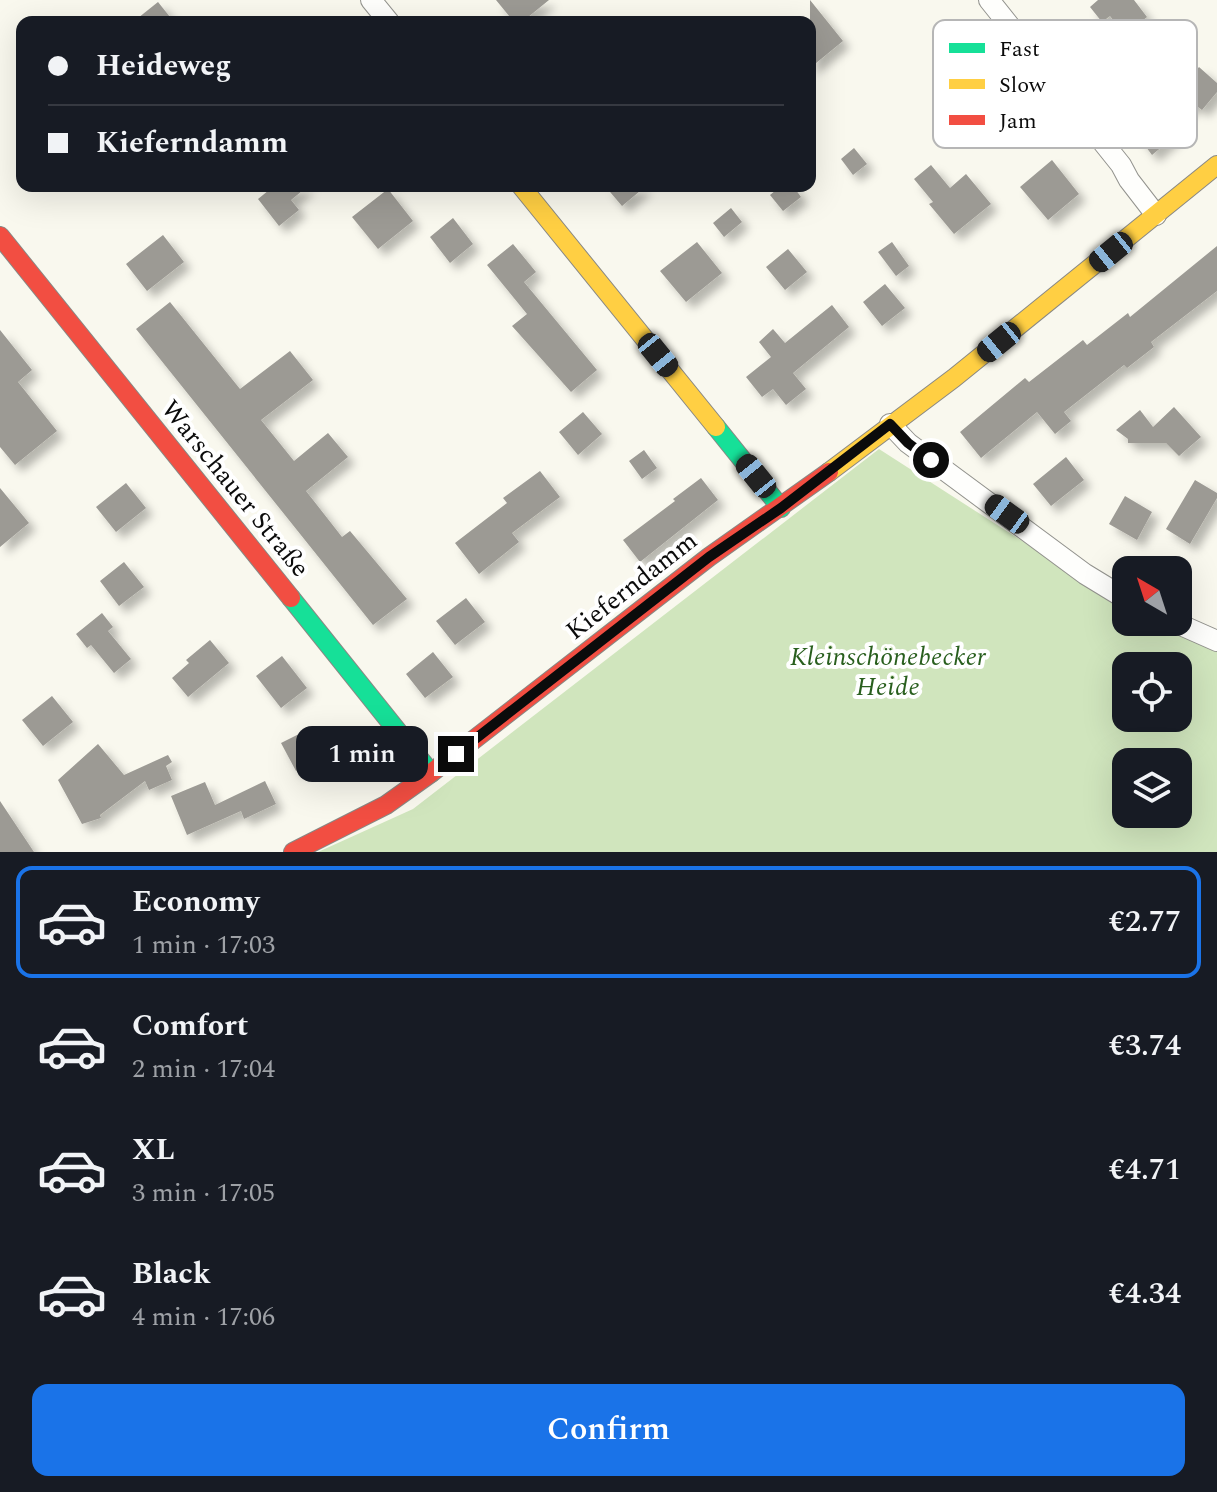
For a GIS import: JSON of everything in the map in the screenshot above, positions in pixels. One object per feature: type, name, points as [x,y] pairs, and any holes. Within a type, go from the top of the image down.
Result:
[{"type":"street","points":[[371,0],[384,16]]},
{"type":"street","points":[[989,0],[1005,20]]},
{"type":"street","points":[[1107,148],[1156,215]]},
{"type":"street","name":"Kieferndamm","points":[[293,852],[386,805],[431,773],[709,557],[781,508],[954,378],[1217,165]]},
{"type":"street","points":[[526,192],[781,508]]},
{"type":"street","name":"Warschauer Straße","points":[[0,236],[431,773]]},
{"type":"street","points":[[890,424],[908,443],[1085,574],[1112,590]]},
{"type":"street","points":[[1192,630],[1217,641]]},
{"type":"green space","name":"Kleinschönebecker Heide","points":[[879,449],[1047,557],[1112,591],[1112,636],[1192,636],[1192,633],[1217,646],[1217,852],[318,852],[413,809]]},
{"type":"building","points":[[496,0],[549,0],[529,16],[509,16]]},
{"type":"building","points":[[810,0],[843,41],[816,63],[816,16],[810,16]]},
{"type":"building","points":[[1098,0],[1134,0],[1147,17],[1143,20],[1113,20],[1110,16],[1100,20],[1090,7]]},
{"type":"building","points":[[158,2],[169,16],[140,16]]},
{"type":"building","points":[[1199,67],[1217,83],[1217,92],[1202,110],[1197,106]]},
{"type":"building","points":[[854,148],[867,164],[853,175],[841,159]]},
{"type":"building","points":[[1147,148],[1160,148],[1152,155]]},
{"type":"building","points":[[1052,160],[1079,194],[1048,220],[1020,187]]},
{"type":"building","points":[[931,165],[950,188],[966,174],[991,204],[954,234],[929,204],[933,202],[914,179]]},
{"type":"building","points":[[267,192],[301,192],[291,200],[299,210],[279,226],[258,199]]},
{"type":"building","points":[[384,192],[390,192],[413,221],[378,249],[352,217]]},
{"type":"building","points":[[610,192],[639,192],[622,206]]},
{"type":"building","points":[[774,192],[797,192],[801,197],[783,211],[770,195]]},
{"type":"building","points":[[731,208],[742,222],[724,237],[713,223]]},
{"type":"building","points":[[453,218],[473,244],[450,263],[430,237]]},
{"type":"building","points":[[163,235],[184,262],[147,291],[126,264]]},
{"type":"building","points":[[697,242],[722,273],[686,302],[660,271]]},
{"type":"building","points":[[892,242],[909,266],[896,276],[878,252]]},
{"type":"building","points":[[513,244],[536,272],[524,282],[597,370],[571,392],[512,326],[527,314],[487,265]]},
{"type":"building","points":[[1217,246],[1217,291],[1151,342],[1154,347],[1127,368],[1124,365],[1064,412],[1071,421],[1055,434],[1037,412],[981,458],[960,432],[1025,378],[1029,382],[1083,340],[1087,345],[1128,313],[1130,317]]},
{"type":"building","points":[[788,249],[807,272],[785,290],[766,267]]},
{"type":"building","points":[[885,284],[905,308],[882,326],[863,302]]},
{"type":"building","points":[[170,302],[240,389],[290,351],[313,380],[261,420],[294,461],[328,433],[348,457],[306,491],[342,537],[350,531],[407,599],[373,625],[136,329]]},
{"type":"building","points":[[832,305],[849,327],[793,373],[806,389],[786,405],[773,389],[762,397],[746,377],[771,357],[759,342],[773,329],[785,343]]},
{"type":"building","points":[[0,330],[32,370],[18,382],[57,431],[15,465],[0,447]]},
{"type":"building","points":[[1174,407],[1201,437],[1179,456],[1166,443],[1128,443],[1128,439],[1116,430],[1140,410],[1153,427]]},
{"type":"building","points":[[583,412],[602,434],[578,455],[559,432]]},
{"type":"building","points":[[644,450],[657,468],[642,479],[629,461]]},
{"type":"building","points":[[1066,457],[1084,480],[1051,506],[1033,484]]},
{"type":"building","points":[[540,471],[560,497],[512,533],[519,542],[479,574],[455,543],[507,503],[503,498]]},
{"type":"building","points":[[701,478],[718,500],[640,562],[623,540]]},
{"type":"building","points":[[1195,480],[1217,493],[1217,498],[1190,544],[1166,529]]},
{"type":"building","points":[[126,483],[146,508],[116,532],[96,507]]},
{"type":"building","points":[[0,488],[29,523],[0,547]]},
{"type":"building","points":[[1125,496],[1152,512],[1137,540],[1109,524]]},
{"type":"building","points":[[124,562],[144,587],[119,606],[100,581]]},
{"type":"building","points":[[466,598],[485,622],[455,645],[436,621]]},
{"type":"building","points":[[102,613],[113,627],[108,631],[131,659],[114,673],[91,645],[87,648],[76,634]]},
{"type":"building","points":[[210,640],[229,663],[188,697],[172,678],[189,663],[186,660]]},
{"type":"building","points":[[433,652],[453,677],[425,698],[406,674]]},
{"type":"building","points":[[282,656],[307,688],[281,708],[256,676]]},
{"type":"building","points":[[52,696],[73,722],[43,746],[22,720]]},
{"type":"building","points":[[307,730],[322,758],[296,771],[281,743]]},
{"type":"building","points":[[98,744],[124,775],[168,755],[172,762],[166,766],[172,780],[149,790],[145,781],[100,815],[101,818],[82,824],[58,780]]},
{"type":"building","points":[[265,781],[276,804],[244,819],[241,811],[187,835],[171,796],[205,782],[215,805]]},
{"type":"building","points":[[0,801],[34,852],[0,852]]},
{"type":"traffic: fast","points":[[716,427],[781,508]]},
{"type":"traffic: fast","points":[[291,598],[431,773]]},
{"type":"traffic: slow","points":[[829,472],[954,378],[1217,165]]},
{"type":"traffic: slow","points":[[526,192],[716,427]]},
{"type":"traffic: jam","points":[[0,236],[291,598]]},
{"type":"traffic: jam","points":[[293,852],[386,805],[709,557],[829,472]]},
{"type":"route","points":[[456,754],[709,557],[781,508],[890,424],[908,443],[931,460]]}]
